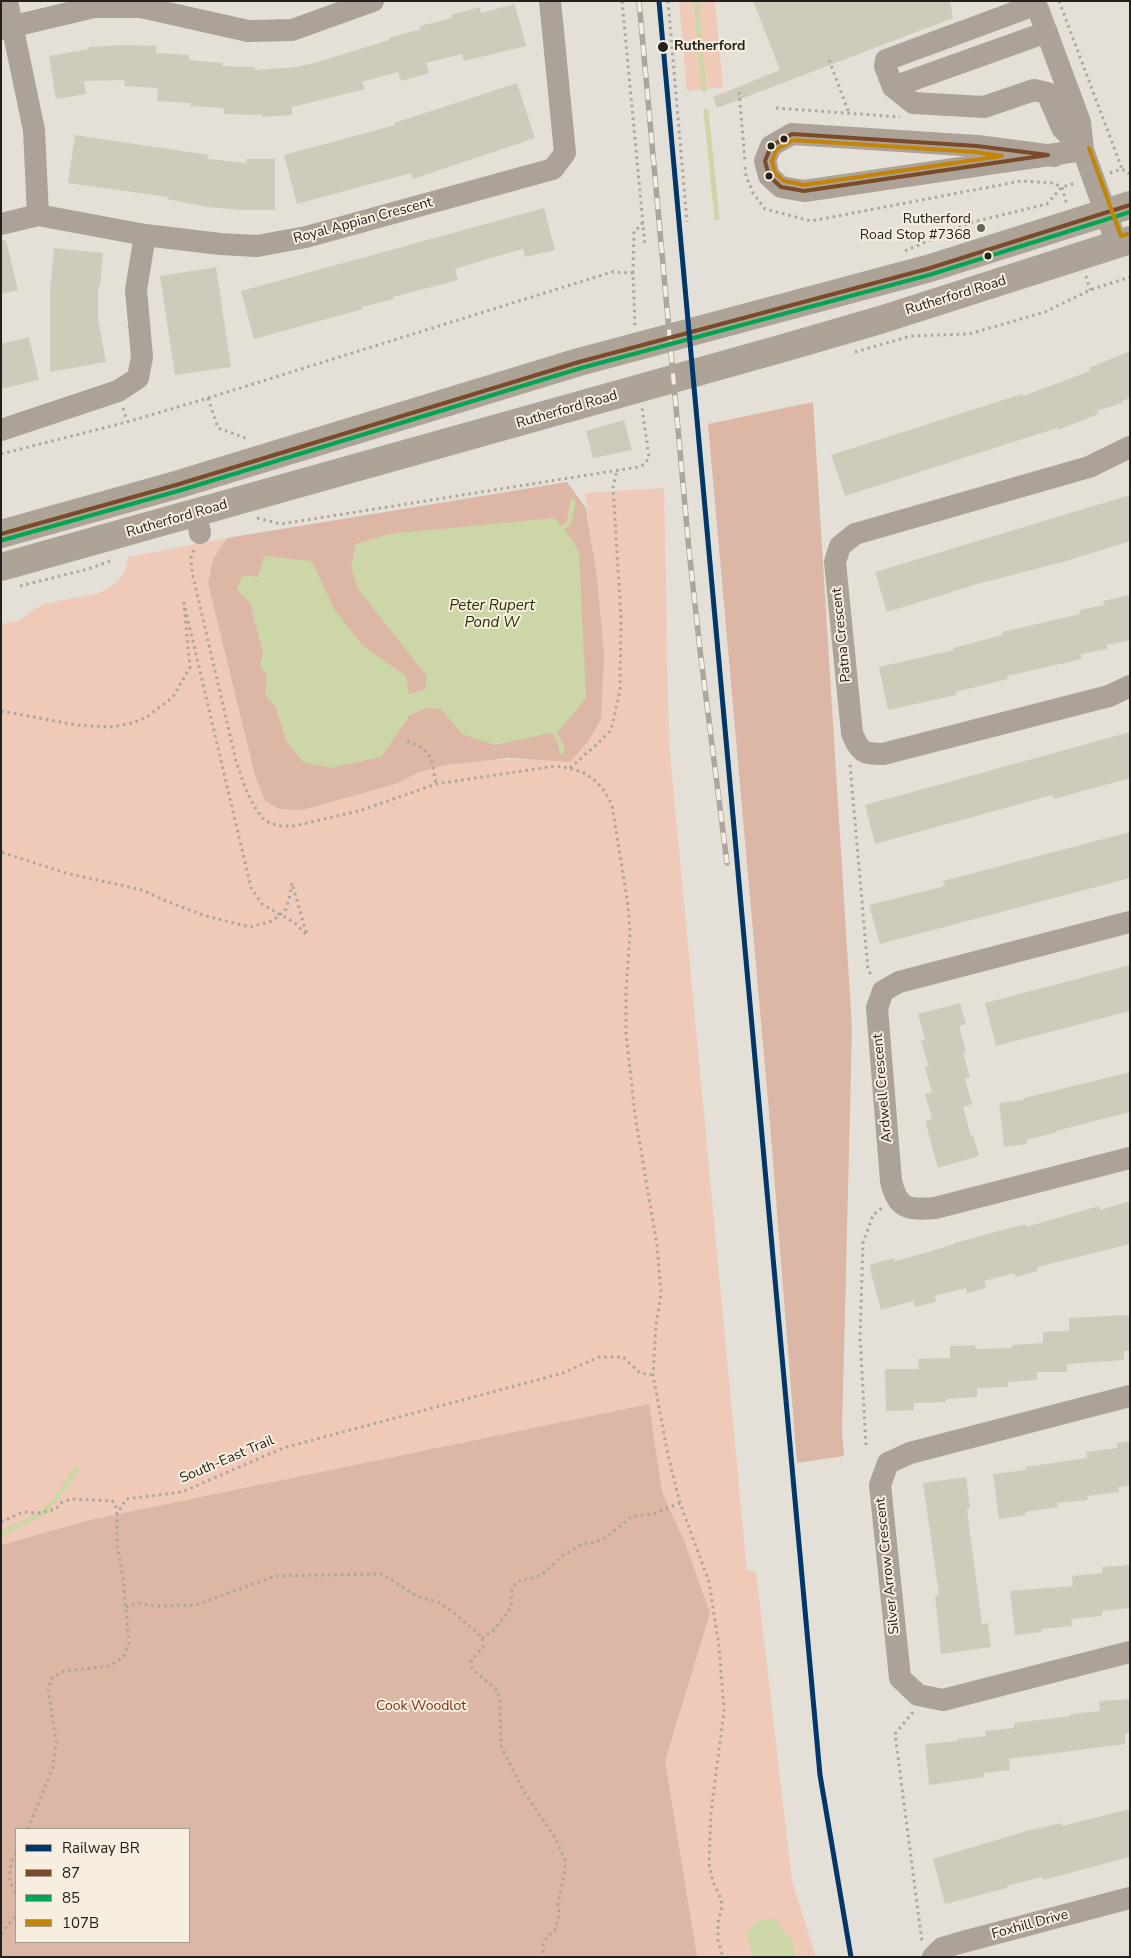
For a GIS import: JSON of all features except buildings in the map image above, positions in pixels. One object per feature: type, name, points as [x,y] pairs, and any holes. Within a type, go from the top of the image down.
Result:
[{"type":"main road","points":[[1,534],[176,485],[579,362],[927,269],[1118,209]]},
{"type":"main road","name":"Rutherford Road","points":[[1,567],[198,523],[889,317],[1123,242]]},
{"type":"street","points":[[7,1],[7,27],[34,130],[38,215]]},
{"type":"street","points":[[7,27],[94,7],[140,7],[248,31],[292,30],[373,1]]},
{"type":"street","name":"Royal Appian Crescent","points":[[1,224],[38,215],[145,235],[220,244],[257,246],[306,237],[553,169],[565,153],[550,1]]},
{"type":"street","points":[[1083,150],[1080,122],[1038,9],[1032,6],[886,60],[885,66],[893,87],[913,103],[984,107],[1034,90],[1047,94],[1062,128],[1083,150],[1118,209],[1123,242]]},
{"type":"street","points":[[893,87],[1047,32]]},
{"type":"street","points":[[1054,156],[976,146],[792,134],[771,146],[765,161],[769,176],[781,186],[804,191],[992,163],[1054,156],[1083,150]]},
{"type":"street","points":[[1,430],[118,391],[138,378],[142,357],[136,290],[145,235]]},
{"type":"street","name":"Patna Crescent","points":[[858,748],[852,733],[835,562],[840,546],[855,534],[1089,467],[1130,447]]},
{"type":"street","points":[[858,748],[866,754],[883,754],[1108,696],[1130,686]]},
{"type":"street","points":[[883,991],[899,982],[1130,922]]},
{"type":"street","name":"Ardwell Crescent","points":[[883,991],[877,1008],[891,1181],[895,1198]]},
{"type":"street","points":[[895,1198],[911,1210],[934,1208],[1130,1158]]},
{"type":"street","name":"Silver Arrow Crescent","points":[[924,1698],[918,1696],[900,1678],[880,1485],[888,1463],[910,1453],[1130,1396]]},
{"type":"street","points":[[924,1698],[943,1700],[1130,1652]]},
{"type":"street","name":"Foxhill Drive","points":[[937,1952],[1130,1898]]},
{"type":"path","points":[[622,1],[645,246]]},
{"type":"path","points":[[668,1],[688,222]]},
{"type":"path","points":[[1059,1],[1122,169],[1130,174]]},
{"type":"path","points":[[830,60],[849,113]]},
{"type":"path","points":[[776,108],[908,117]]},
{"type":"path","points":[[1113,172],[1122,169]]},
{"type":"path","points":[[765,209],[811,221],[1021,181],[1053,183],[1062,187]]},
{"type":"path","points":[[634,324],[634,231],[641,226],[642,221]]},
{"type":"path","points":[[1,454],[127,422],[612,272],[633,273]]},
{"type":"path","points":[[854,352],[911,336],[969,334],[1045,312],[1090,290],[1130,277]]},
{"type":"path","points":[[635,413],[644,410]]},
{"type":"path","points":[[266,515],[256,518],[281,524],[638,467],[645,464],[649,457],[649,446],[643,415]]},
{"type":"path","points":[[570,768],[596,746],[611,730],[620,690],[621,617],[613,487],[617,470]]},
{"type":"path","points":[[198,523],[191,557],[192,572],[236,760],[246,790],[264,821],[279,826],[294,826],[362,810],[436,784],[555,766],[570,768],[593,778],[605,791],[612,805],[628,905],[630,933],[626,992],[626,1033],[634,1115],[657,1245],[661,1293],[656,1326],[653,1376],[668,1455],[680,1503],[709,1582],[719,1646],[724,1711],[711,1813],[709,1864],[722,1907],[718,1923],[718,1940],[723,1957]]},
{"type":"path","points":[[1,711],[77,725],[111,728],[133,723],[148,716],[173,697],[190,667],[184,603],[251,888],[262,904],[280,915],[295,923],[307,935],[292,883],[285,911],[280,915],[272,922],[250,927],[228,922],[166,901],[142,890],[66,873],[1,852]]},
{"type":"path","points":[[407,741],[422,746],[431,758],[436,784]]},
{"type":"path","points":[[858,748],[850,763],[868,970],[883,991]]},
{"type":"path","points":[[866,1446],[860,1337],[863,1243],[873,1215],[895,1198]]},
{"type":"path","name":"South-East Trail","points":[[117,1514],[126,1499],[182,1492],[283,1448],[563,1373],[599,1357],[623,1357],[640,1373],[653,1376]]},
{"type":"path","points":[[1,1522],[23,1512],[39,1513],[56,1509],[61,1503],[71,1499],[112,1501],[116,1503],[117,1545],[126,1607],[129,1643],[124,1656],[110,1666],[64,1671],[52,1678],[48,1689],[56,1741],[53,1767],[28,1828]]},
{"type":"path","points":[[482,1639],[493,1631],[506,1615],[511,1606],[512,1591],[516,1583],[543,1574],[562,1556],[582,1544],[596,1542],[607,1537],[632,1516],[653,1514],[680,1503]]},
{"type":"path","points":[[126,1607],[138,1603],[156,1606],[196,1605],[275,1576],[382,1574],[418,1597],[438,1602],[452,1611],[471,1627],[484,1642],[471,1660],[472,1668],[497,1690],[500,1701],[501,1746],[523,1790],[554,1836],[565,1860],[565,1870],[558,1903],[559,1915],[554,1930],[543,1945],[543,1957]]},
{"type":"path","points":[[924,1698],[895,1734],[922,1942],[937,1952]]},
{"type":"path","points":[[15,1855],[8,1871],[15,1892]]},
{"type":"path","points":[[1,1934],[15,1916]]},
{"type":"green space","points":[[679,1],[715,1],[723,87],[687,91]]},
{"type":"green space","points":[[813,402],[852,1028],[842,1432],[844,1456],[797,1463],[769,1112],[708,424]]},
{"type":"green space","name":"Peter Rupert Pond W","points":[[567,482],[586,508],[597,577],[604,655],[601,719],[589,740],[570,762],[508,758],[446,765],[419,772],[396,784],[302,810],[279,809],[265,801],[255,775],[208,583],[213,559],[227,538]]},
{"type":"green space","points":[[664,488],[669,743],[747,1571],[756,1571],[792,1881],[816,1957],[1,1957],[1,624],[17,621],[40,606],[106,590],[116,583],[124,572],[128,557],[227,538],[213,559],[396,784],[420,772],[457,763],[494,760],[570,762],[594,561],[585,493]]},
{"type":"green space","name":"Cook Woodlot","points":[[649,1404],[662,1492],[685,1543],[710,1613],[665,1761],[697,1957],[1,1957],[1,1545],[90,1520]]},
{"type":"water","name":"Peter Rupert Pond W","points":[[554,518],[571,538],[579,553],[586,698],[559,731],[495,745],[462,734],[441,709],[426,708],[410,715],[381,757],[331,768],[303,762],[286,741],[276,708],[265,694],[267,676],[260,664],[263,654],[250,603],[237,590],[243,575],[258,577],[264,556],[312,561],[334,609],[363,646],[406,676],[409,694],[426,689],[426,675],[358,589],[351,567],[356,544],[388,534]]},
{"type":"water","points":[[774,1918],[792,1941],[796,1957],[753,1957],[746,1934],[757,1921]]},
{"type":"waterway","points":[[696,1],[704,89]]},
{"type":"waterway","points":[[706,111],[717,218]]},
{"type":"waterway","points":[[558,532],[569,523],[573,501]]},
{"type":"waterway","points":[[552,727],[562,751]]},
{"type":"waterway","points":[[1,1534],[43,1513],[60,1494],[76,1469]]},
{"type":"railway","points":[[639,1],[689,550],[727,863]]},
{"type":"rail line","name":"BR","points":[[659,1],[820,1775],[851,1957]]},
{"type":"transit line","name":"87","points":[[792,134],[977,146],[1048,155],[804,191],[781,187],[769,176],[765,161],[771,146],[792,134]]},
{"type":"transit line","name":"107B","points":[[793,140],[976,152],[1002,156],[804,185],[784,181],[775,173],[772,161],[776,150],[793,140]]},
{"type":"transit line","name":"107B","points":[[1089,148],[1121,236],[1128,234]]},
{"type":"transit line","name":"87","points":[[1,534],[176,485],[579,362],[927,269],[1130,205]]},
{"type":"transit line","name":"85","points":[[3,540],[178,491],[581,368],[929,275],[1130,212]]},
{"type":"place","name":"Rutherford","points":[[663,47]]},
{"type":"place","name":"Rutherford Road Stop #7368","points":[[981,228]]}]
